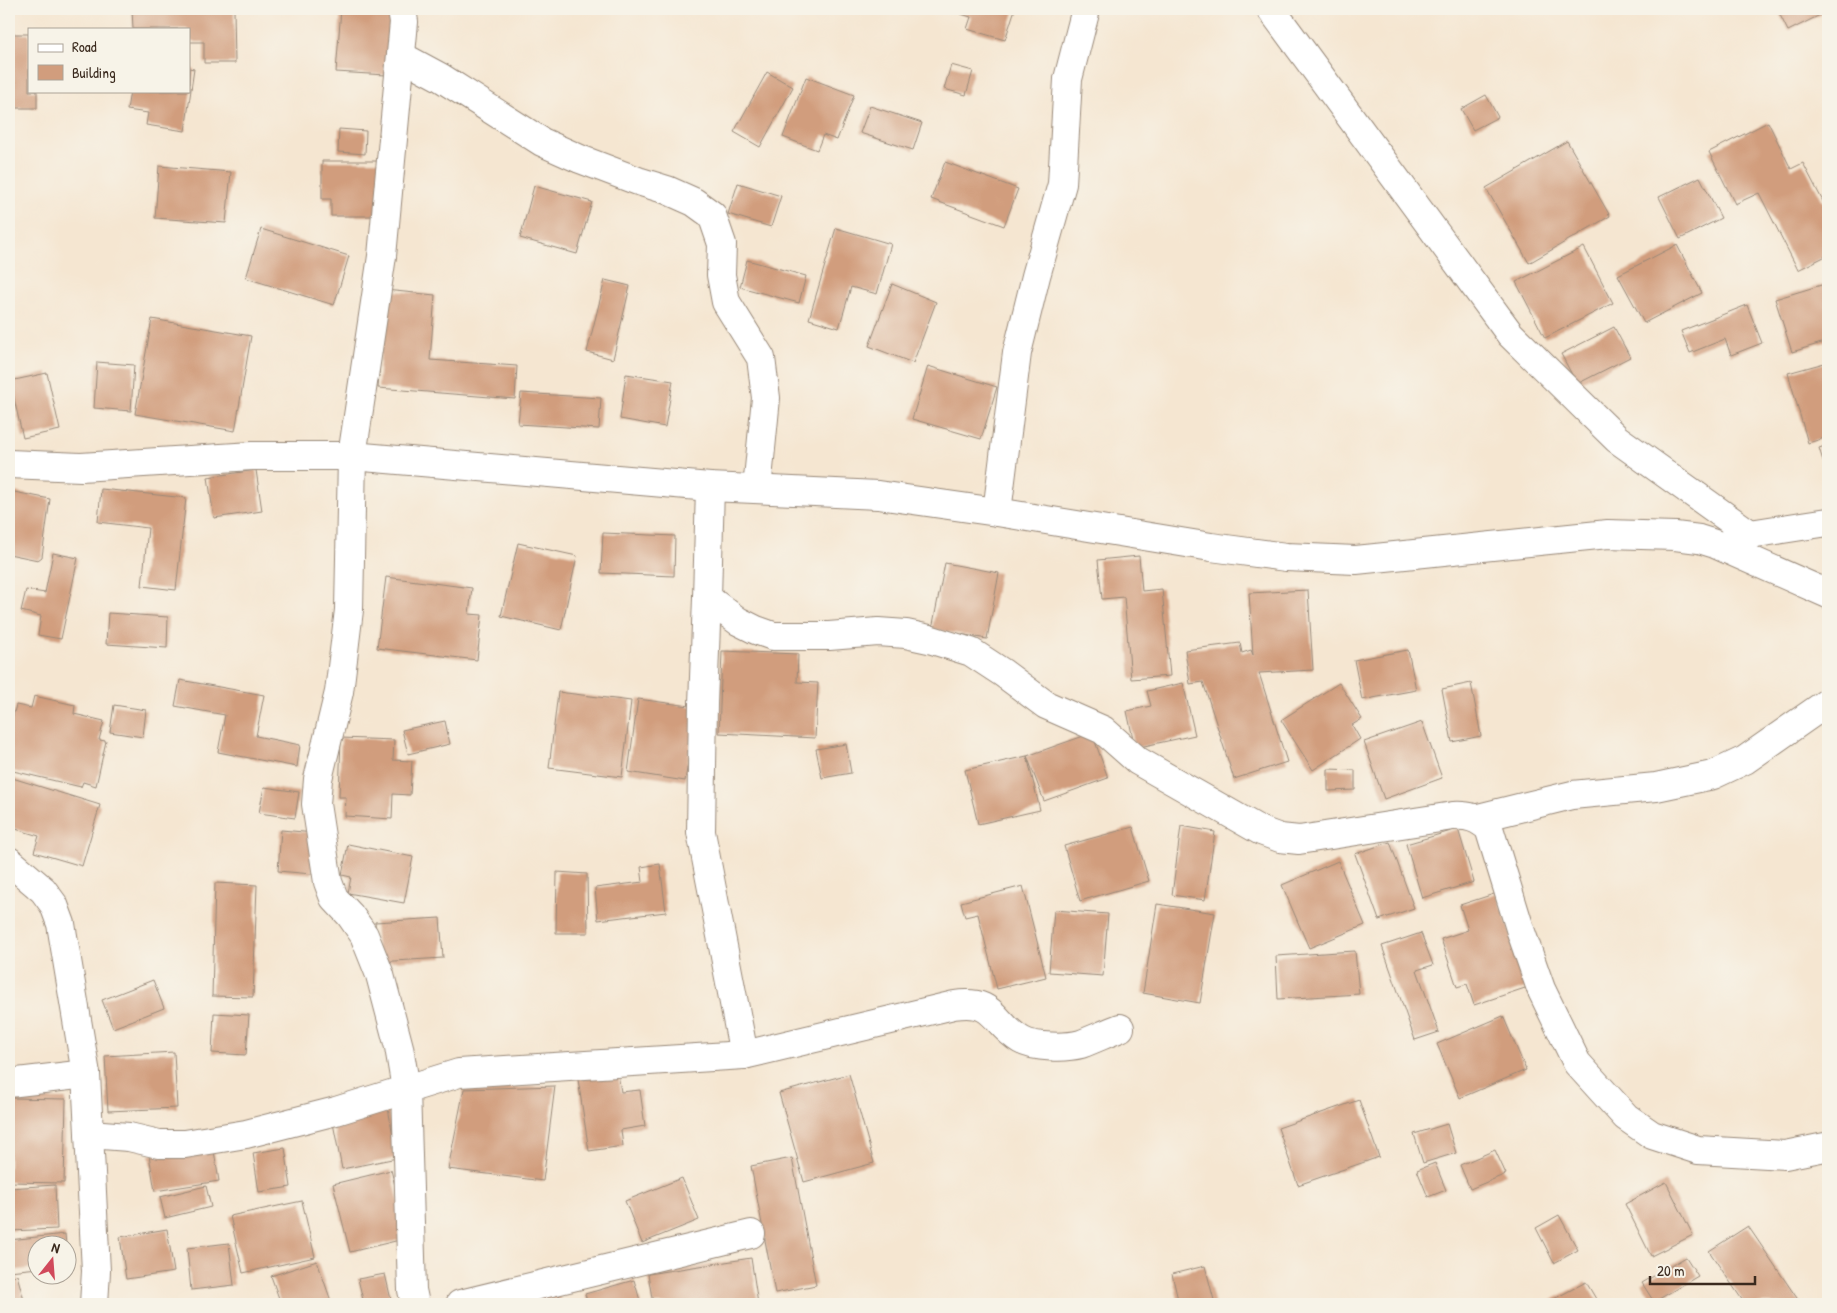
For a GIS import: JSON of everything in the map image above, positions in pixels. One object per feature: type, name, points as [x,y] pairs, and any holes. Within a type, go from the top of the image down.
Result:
[{"type":"street","points":[[402,9],[404,22],[382,256],[352,456],[349,610],[339,692],[318,779],[316,804],[328,882],[334,898],[350,915],[364,935],[380,975],[399,1047],[406,1089],[412,1290],[415,1304]]},
{"type":"street","points":[[997,512],[1017,353],[1062,184],[1068,79],[1086,9]]},
{"type":"street","points":[[1271,9],[1510,334],[1616,439],[1750,534]]},
{"type":"street","points":[[401,56],[440,77],[542,142],[580,159],[667,190],[694,202],[712,215],[722,244],[721,276],[726,302],[761,358],[766,398],[757,489]]},
{"type":"street","points":[[9,464],[80,467],[252,456],[352,456],[710,487],[878,495],[1286,557],[1356,560],[1608,534],[1675,536],[1699,539],[1715,544],[1828,594]]},
{"type":"street","points":[[710,487],[708,598],[702,704],[701,832],[744,1055]]},
{"type":"street","points":[[1715,544],[1750,534],[1828,522]]},
{"type":"street","points":[[708,598],[738,621],[773,636],[829,636],[878,632],[906,634],[971,652],[1046,705],[1103,730],[1138,760],[1261,831],[1280,838],[1299,840],[1453,816],[1465,815],[1478,818],[1572,795],[1656,787],[1713,775],[1745,760],[1828,702]]},
{"type":"street","points":[[1478,818],[1489,828],[1520,929],[1541,989],[1577,1063],[1626,1117],[1652,1135],[1698,1150],[1785,1155],[1825,1148]]},
{"type":"street","points":[[9,861],[43,890],[54,905],[62,924],[86,1074],[96,1270],[94,1304]]},
{"type":"street","points":[[89,1134],[129,1137],[159,1144],[185,1144],[246,1134],[336,1111],[459,1073],[744,1055],[970,1003],[988,1009],[1021,1040],[1041,1047],[1079,1044],[1120,1028]]},
{"type":"street","points":[[9,1083],[86,1074]]},
{"type":"street","points":[[460,1304],[751,1234]]},
{"type":"building","points":[[132,9],[234,9],[235,63],[204,63],[204,42],[190,42],[190,28],[133,28]]},
{"type":"building","points":[[341,9],[391,12],[386,75],[336,72]]},
{"type":"building","points":[[944,9],[1015,9],[1005,40],[967,29],[971,17]]},
{"type":"building","points":[[1777,9],[1828,9],[1828,11],[1788,31]]},
{"type":"building","points":[[9,34],[28,34],[28,92],[37,92],[37,108],[9,108]]},
{"type":"building","points":[[951,65],[973,71],[966,95],[944,89]]},
{"type":"building","points":[[190,68],[194,69],[185,131],[146,125],[148,113],[127,110],[130,92],[190,92]]},
{"type":"building","points":[[767,72],[793,87],[760,147],[734,132]]},
{"type":"building","points":[[806,77],[854,95],[837,140],[823,135],[817,150],[783,137]]},
{"type":"building","points":[[1486,95],[1498,117],[1473,130],[1461,109]]},
{"type":"building","points":[[870,106],[922,123],[913,150],[860,133]]},
{"type":"building","points":[[1768,122],[1791,169],[1803,163],[1828,211],[1828,255],[1798,270],[1759,193],[1735,204],[1709,152]]},
{"type":"building","points":[[339,129],[366,131],[365,154],[338,152]]},
{"type":"building","points":[[1567,141],[1610,216],[1529,263],[1486,188]]},
{"type":"building","points":[[322,161],[382,161],[382,216],[331,216],[331,199],[322,199]]},
{"type":"building","points":[[945,162],[1018,189],[1004,226],[931,199]]},
{"type":"building","points":[[159,166],[231,172],[226,223],[155,218]]},
{"type":"building","points":[[1700,177],[1721,218],[1680,239],[1659,197]]},
{"type":"building","points":[[738,183],[781,196],[771,227],[728,214]]},
{"type":"building","points":[[534,186],[592,202],[577,254],[520,238]]},
{"type":"building","points":[[836,228],[891,244],[877,294],[851,287],[839,328],[809,319]]},
{"type":"building","points":[[261,229],[349,256],[334,305],[246,278]]},
{"type":"building","points":[[1677,245],[1702,293],[1644,323],[1618,275]]},
{"type":"building","points":[[1584,247],[1613,303],[1545,338],[1516,282]]},
{"type":"building","points":[[747,260],[806,276],[799,303],[740,287]]},
{"type":"building","points":[[605,280],[630,286],[613,359],[587,352]]},
{"type":"building","points":[[1828,283],[1828,294],[1825,288],[1828,297],[1828,341],[1792,352],[1775,299]]},
{"type":"building","points":[[892,284],[936,302],[913,363],[869,346]]},
{"type":"building","points":[[385,290],[435,295],[430,360],[517,366],[515,399],[378,388]]},
{"type":"building","points":[[1747,305],[1762,343],[1731,355],[1725,339],[1690,353],[1681,331]]},
{"type":"building","points":[[152,319],[251,336],[235,431],[135,414]]},
{"type":"building","points":[[1614,327],[1630,357],[1577,384],[1561,354]]},
{"type":"building","points":[[97,362],[134,365],[131,411],[94,408]]},
{"type":"building","points":[[1828,362],[1828,437],[1808,443],[1788,373]]},
{"type":"building","points":[[928,366],[997,387],[981,439],[912,419]]},
{"type":"building","points":[[47,373],[60,430],[23,438],[10,381]]},
{"type":"building","points":[[626,374],[673,381],[665,427],[620,419]]},
{"type":"building","points":[[521,393],[601,398],[599,429],[518,424]]},
{"type":"building","points":[[1828,445],[1828,477],[1819,448]]},
{"type":"building","points":[[256,470],[262,511],[214,518],[208,477]]},
{"type":"building","points":[[101,489],[186,498],[176,590],[142,586],[148,528],[98,522]]},
{"type":"building","points":[[9,491],[50,499],[42,557],[38,560],[9,554]]},
{"type":"building","points":[[603,533],[675,536],[674,576],[601,573]]},
{"type":"building","points":[[518,543],[577,556],[561,630],[501,616]]},
{"type":"building","points":[[53,553],[78,558],[61,639],[38,635],[41,616],[21,611],[26,590],[45,593]]},
{"type":"building","points":[[1139,556],[1142,591],[1162,589],[1170,676],[1131,679],[1124,597],[1102,599],[1098,560]]},
{"type":"building","points":[[945,563],[999,573],[987,639],[932,629]]},
{"type":"building","points":[[386,577],[472,588],[469,614],[482,615],[477,660],[377,648]]},
{"type":"building","points":[[1308,590],[1313,670],[1259,673],[1287,762],[1234,779],[1203,682],[1190,684],[1185,650],[1240,643],[1242,653],[1251,650],[1253,655],[1249,593]]},
{"type":"building","points":[[108,613],[168,617],[167,648],[106,644]]},
{"type":"building","points":[[1408,650],[1416,690],[1362,700],[1354,660]]},
{"type":"building","points":[[722,651],[798,654],[797,682],[818,683],[815,738],[719,733]]},
{"type":"building","points":[[180,680],[264,695],[256,736],[300,745],[297,767],[218,752],[225,715],[175,706]]},
{"type":"building","points":[[1183,683],[1195,735],[1135,748],[1127,711],[1151,706],[1147,691]]},
{"type":"building","points":[[1339,683],[1362,719],[1352,725],[1360,739],[1313,770],[1281,720]]},
{"type":"building","points":[[1471,683],[1481,736],[1452,742],[1442,689]]},
{"type":"building","points":[[558,692],[631,701],[622,777],[549,768]]},
{"type":"building","points":[[34,696],[75,705],[74,714],[104,721],[99,740],[106,741],[96,786],[83,782],[81,787],[9,770],[9,730],[16,705],[31,708]]},
{"type":"building","points":[[638,699],[697,707],[685,781],[628,772]]},
{"type":"building","points":[[114,705],[146,710],[143,737],[110,732]]},
{"type":"building","points":[[445,721],[450,744],[408,754],[402,730]]},
{"type":"building","points":[[1422,722],[1442,778],[1384,799],[1364,742]]},
{"type":"building","points":[[1092,733],[1108,778],[1044,801],[1027,756]]},
{"type":"building","points":[[341,738],[394,740],[393,760],[412,761],[410,795],[393,794],[392,819],[345,816],[346,797],[339,797]]},
{"type":"building","points":[[846,744],[851,773],[822,778],[816,749]]},
{"type":"building","points":[[1027,756],[1040,810],[978,824],[965,770]]},
{"type":"building","points":[[1328,769],[1355,770],[1355,790],[1328,791]]},
{"type":"building","points":[[9,777],[100,805],[82,866],[34,852],[39,836],[9,827]]},
{"type":"building","points":[[264,787],[299,792],[295,818],[259,813]]},
{"type":"building","points":[[1181,826],[1215,832],[1205,900],[1172,895]]},
{"type":"building","points":[[1133,827],[1149,881],[1080,901],[1064,846]]},
{"type":"building","points":[[1458,829],[1474,882],[1422,898],[1406,844]]},
{"type":"building","points":[[281,830],[315,833],[312,874],[278,871]]},
{"type":"building","points":[[1390,842],[1414,908],[1379,920],[1355,854]]},
{"type":"building","points":[[348,844],[413,857],[404,903],[348,893],[351,877],[342,875]]},
{"type":"building","points":[[1338,861],[1365,925],[1309,948],[1282,885]]},
{"type":"building","points":[[660,864],[666,912],[598,920],[595,888],[643,882],[641,867]]},
{"type":"building","points":[[557,872],[587,874],[588,933],[556,933]]},
{"type":"building","points":[[215,883],[257,885],[253,997],[212,996]]},
{"type":"building","points":[[1023,886],[1046,977],[997,989],[978,914],[965,917],[961,902]]},
{"type":"building","points":[[1497,893],[1528,987],[1474,1005],[1467,984],[1457,987],[1441,939],[1468,930],[1460,905]]},
{"type":"building","points":[[1157,904],[1215,913],[1200,1003],[1143,993]]},
{"type":"building","points":[[1054,910],[1108,914],[1103,976],[1049,972]]},
{"type":"building","points":[[440,918],[443,958],[378,962],[375,922]]},
{"type":"building","points":[[1421,933],[1433,965],[1417,970],[1439,1032],[1415,1040],[1382,946]]},
{"type":"building","points":[[1355,951],[1359,994],[1278,999],[1276,956]]},
{"type":"building","points":[[153,980],[164,1008],[113,1028],[102,1000]]},
{"type":"building","points":[[214,1013],[249,1015],[246,1055],[212,1053]]},
{"type":"building","points":[[1503,1016],[1526,1070],[1460,1098],[1437,1044]]},
{"type":"building","points":[[174,1052],[177,1108],[108,1111],[105,1056]]},
{"type":"building","points":[[617,1068],[621,1092],[640,1090],[645,1126],[621,1130],[623,1146],[589,1151],[577,1073]]},
{"type":"building","points":[[849,1074],[874,1163],[804,1182],[779,1093]]},
{"type":"building","points":[[555,1086],[543,1181],[448,1169],[464,1089]]},
{"type":"building","points":[[9,1098],[66,1099],[64,1183],[9,1182]]},
{"type":"building","points":[[1359,1100],[1379,1157],[1298,1185],[1278,1128]]},
{"type":"building","points":[[388,1108],[397,1158],[342,1169],[332,1118]]},
{"type":"building","points":[[1447,1124],[1456,1153],[1423,1163],[1414,1134]]},
{"type":"building","points":[[213,1145],[219,1181],[155,1191],[149,1155]]},
{"type":"building","points":[[285,1148],[291,1187],[259,1192],[253,1153]]},
{"type":"building","points":[[1495,1150],[1506,1174],[1470,1189],[1460,1165]]},
{"type":"building","points":[[792,1158],[816,1285],[775,1293],[751,1166]]},
{"type":"building","points":[[1435,1163],[1446,1190],[1428,1197],[1417,1170]]},
{"type":"building","points":[[391,1170],[408,1238],[350,1252],[333,1184]]},
{"type":"building","points":[[682,1178],[699,1220],[642,1243],[625,1201]]},
{"type":"building","points":[[1666,1182],[1693,1235],[1651,1256],[1625,1204]]},
{"type":"building","points":[[55,1185],[57,1229],[9,1231],[9,1188]]},
{"type":"building","points":[[206,1186],[211,1207],[165,1218],[160,1197]]},
{"type":"building","points":[[302,1201],[315,1257],[243,1273],[230,1216]]},
{"type":"building","points":[[1559,1215],[1578,1250],[1554,1263],[1536,1228]]},
{"type":"building","points":[[1748,1226],[1801,1304],[1745,1304],[1709,1251]]},
{"type":"building","points":[[167,1229],[174,1272],[126,1279],[120,1237]]},
{"type":"building","points":[[65,1234],[65,1236],[46,1236]]},
{"type":"building","points":[[28,1238],[28,1269],[9,1271],[9,1240]]},
{"type":"building","points":[[229,1243],[234,1285],[191,1290],[187,1248]]},
{"type":"building","points":[[1686,1257],[1698,1276],[1654,1302],[1642,1283]]},
{"type":"building","points":[[751,1258],[758,1304],[653,1304],[648,1274]]},
{"type":"building","points":[[317,1261],[332,1304],[281,1304],[271,1276]]},
{"type":"building","points":[[1205,1266],[1215,1304],[1179,1304],[1172,1274]]},
{"type":"building","points":[[385,1274],[392,1304],[364,1304],[358,1279]]},
{"type":"building","points":[[17,1275],[25,1304],[9,1304],[9,1277]]},
{"type":"building","points":[[634,1280],[641,1304],[588,1304],[585,1294]]},
{"type":"building","points":[[1586,1282],[1599,1304],[1552,1304],[1550,1301]]},
{"type":"building","points":[[556,1285],[562,1304],[515,1304]]}]
